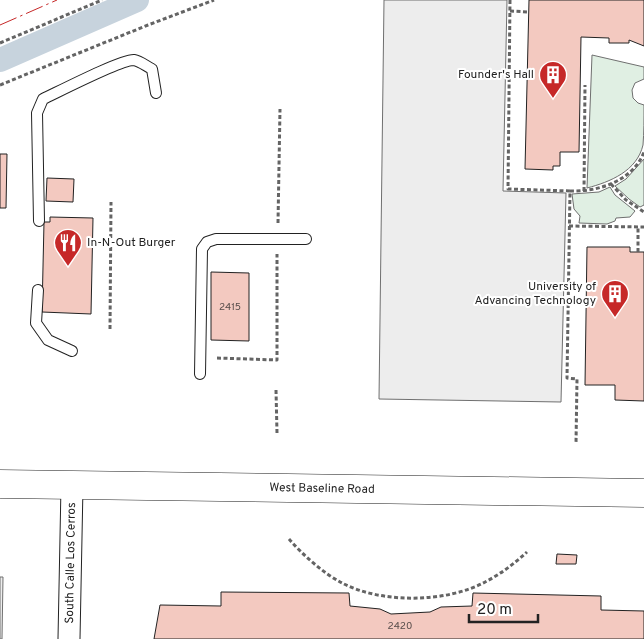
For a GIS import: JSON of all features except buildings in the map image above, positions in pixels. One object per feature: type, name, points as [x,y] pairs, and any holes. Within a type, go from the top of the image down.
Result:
[{"type":"main road","name":"West Baseline Road","points":[[0,484],[644,493]]},
{"type":"street","name":"South Calle Los Cerros","points":[[69,639],[72,486]]},
{"type":"lane","points":[[38,221],[37,113],[43,99],[98,73],[132,60],[143,63],[152,69],[156,93]]},
{"type":"lane","points":[[200,374],[202,249],[207,242],[216,239],[306,239]]},
{"type":"lane","points":[[38,290],[36,323],[48,340],[72,351]]},
{"type":"path","points":[[0,43],[102,0]]},
{"type":"path","points":[[0,85],[139,28],[214,0]]},
{"type":"path","points":[[510,0],[508,189],[584,191],[611,184],[630,171],[644,152]]},
{"type":"path","points":[[510,11],[528,12]]},
{"type":"path","points":[[584,191],[586,85]]},
{"type":"path","points":[[278,231],[280,109]]},
{"type":"path","points":[[611,184],[626,200],[644,212]]},
{"type":"path","points":[[570,191],[568,378],[577,378],[576,443]]},
{"type":"path","points":[[110,329],[111,202]]},
{"type":"path","points":[[570,226],[644,227]]},
{"type":"path","points":[[638,227],[638,252]]},
{"type":"path","points":[[212,358],[277,360],[277,248]]},
{"type":"path","points":[[276,390],[278,433]]},
{"type":"path","points":[[289,539],[302,554],[342,583],[373,595],[424,598],[459,592],[486,582],[509,568],[527,552]]},
{"type":"green space","points":[[592,55],[644,67],[644,79],[635,83],[632,90],[633,98],[638,103],[644,105],[644,136],[640,154],[629,168],[613,179],[587,188]]},
{"type":"green space","points":[[644,159],[644,205],[640,207],[615,186],[626,179]]},
{"type":"green space","points":[[610,187],[615,195],[635,211],[630,217],[616,218],[615,221],[607,224],[579,223],[580,216],[574,209],[572,194],[599,192]]},
{"type":"shaded area","points":[[384,0],[507,0],[503,191],[566,193],[561,402],[379,399]]},
{"type":"shaded area","points":[[0,577],[3,577],[2,639],[0,639]]},
{"type":"waterway","points":[[0,60],[137,0]]},
{"type":"power","points":[[0,25],[57,0]]},
{"type":"place","name":"Founder's Hall","points":[[553,99]]},
{"type":"place","name":"In-N-Out Burger","points":[[68,267]]},
{"type":"place","name":"University of Advancing Technology","points":[[615,318]]}]
